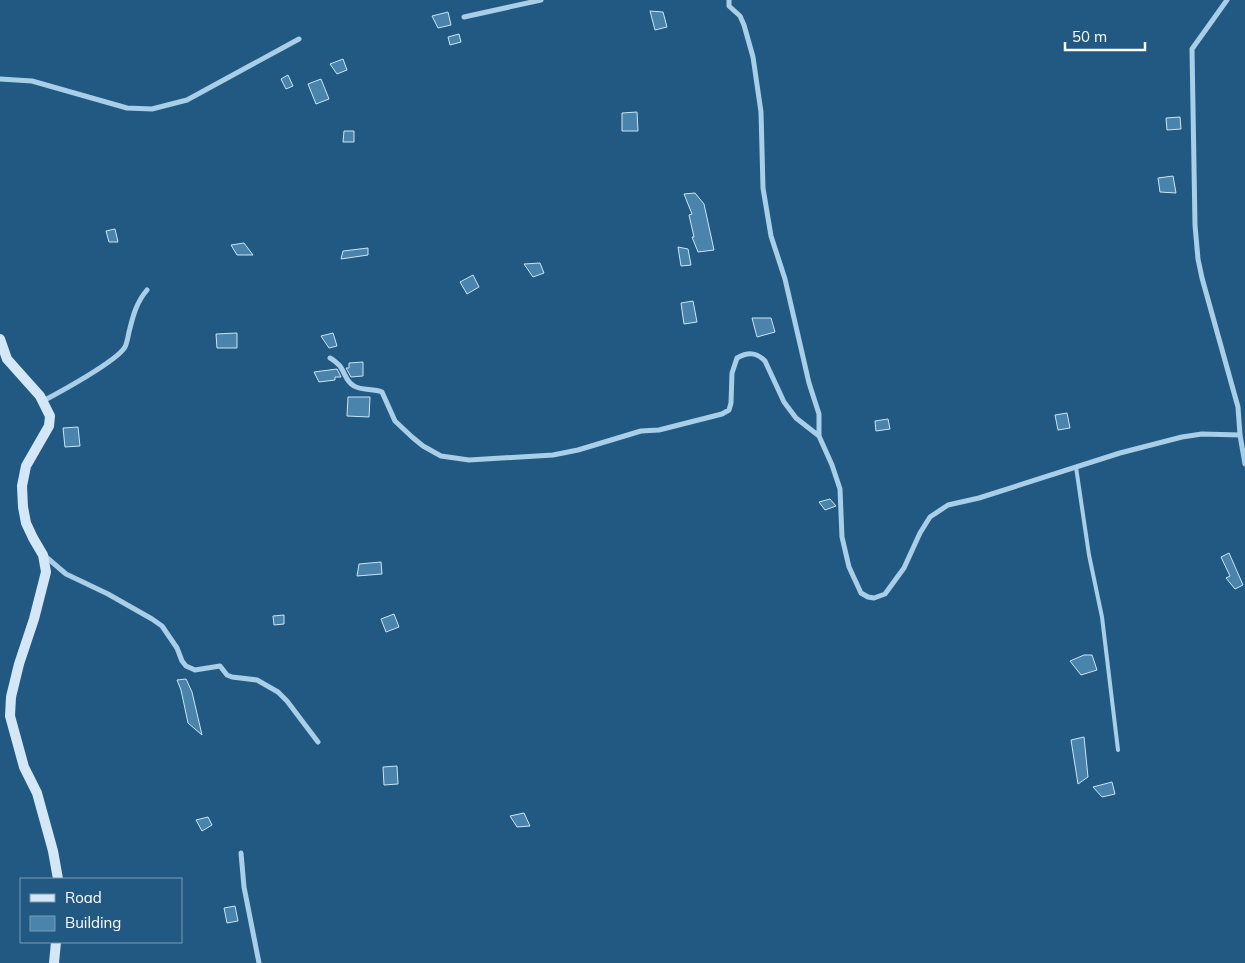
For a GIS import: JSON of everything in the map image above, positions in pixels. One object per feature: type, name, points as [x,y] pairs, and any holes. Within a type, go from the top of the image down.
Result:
[{"type":"street","points":[[464,17],[541,0]]},
{"type":"street","points":[[728,0],[729,6],[740,16],[744,25],[753,57],[761,112],[764,188],[771,236],[785,280],[809,383],[819,414],[819,436],[840,489],[842,537],[849,567],[861,593],[874,598],[884,594],[904,568],[920,532],[930,516],[948,505],[979,498],[1120,452],[1182,437],[1202,434],[1240,435]]},
{"type":"street","points":[[1227,0],[1192,49],[1193,170],[1198,259],[1238,406],[1245,464]]},
{"type":"street","points":[[0,79],[32,81],[127,108],[152,109],[187,100],[299,39]]},
{"type":"street","points":[[43,401],[119,355],[125,347],[137,304],[147,290]]},
{"type":"street","points":[[0,339],[7,359],[43,401],[50,416],[49,426],[26,466],[22,486],[26,523],[43,555],[66,574],[108,594],[162,626],[177,648],[186,666],[195,670],[220,666],[226,674],[232,677],[257,680],[278,692],[318,742]]},
{"type":"street","points":[[330,358],[339,364],[348,382],[353,386],[382,392],[395,422],[412,438],[441,456],[453,458],[496,459],[553,455],[578,450],[640,431],[659,430],[722,414],[729,410],[731,403],[732,373],[737,358],[754,353],[765,361],[784,402],[796,418],[819,436]]},
{"type":"street","points":[[43,555],[46,572],[43,587],[19,664],[11,697],[10,716],[24,767],[37,793],[58,878]]},
{"type":"street","points":[[242,853],[244,887],[259,963]]},
{"type":"street","points":[[54,963],[56,943]]},
{"type":"lane","points":[[1076,467],[1089,555],[1102,617],[1118,750]]},
{"type":"building","points":[[650,11],[663,12],[667,27],[655,30]]},
{"type":"building","points":[[448,12],[451,25],[438,28],[432,16]]},
{"type":"building","points":[[459,34],[461,42],[450,45],[448,37]]},
{"type":"building","points":[[343,59],[347,70],[337,74],[330,64]]},
{"type":"building","points":[[288,75],[293,86],[286,89],[281,79]]},
{"type":"building","points":[[321,79],[329,99],[316,104],[308,84]]},
{"type":"building","points":[[637,112],[638,131],[622,131],[622,113]]},
{"type":"building","points":[[1180,117],[1181,129],[1167,130],[1166,118]]},
{"type":"building","points":[[344,131],[354,131],[354,142],[343,142]]},
{"type":"building","points":[[1173,176],[1176,193],[1160,192],[1158,178]]},
{"type":"building","points":[[695,193],[704,204],[714,250],[698,252],[692,237],[694,237],[689,215],[692,214],[684,194]]},
{"type":"building","points":[[115,229],[118,242],[109,242],[106,231]]},
{"type":"building","points":[[244,243],[253,255],[237,255],[231,245]]},
{"type":"building","points":[[678,247],[688,249],[691,265],[681,266]]},
{"type":"building","points":[[368,248],[368,255],[341,259],[343,251]]},
{"type":"building","points":[[540,263],[544,273],[533,277],[524,264]]},
{"type":"building","points":[[473,275],[479,287],[467,294],[460,282]]},
{"type":"building","points":[[693,301],[697,322],[684,324],[681,303]]},
{"type":"building","points":[[752,318],[771,318],[775,332],[757,337]]},
{"type":"building","points":[[237,333],[237,348],[217,348],[216,334]]},
{"type":"building","points":[[333,333],[337,346],[329,348],[321,336]]},
{"type":"building","points":[[363,362],[363,376],[351,377],[346,368],[349,368],[349,363]]},
{"type":"building","points":[[337,369],[341,377],[335,377],[335,380],[319,382],[314,372]]},
{"type":"building","points":[[348,397],[370,397],[369,417],[347,416]]},
{"type":"building","points":[[1067,413],[1070,428],[1058,430],[1055,415]]},
{"type":"building","points":[[888,419],[890,429],[876,431],[875,421]]},
{"type":"building","points":[[78,427],[80,446],[65,447],[63,428]]},
{"type":"building","points":[[830,499],[836,506],[825,510],[819,502]]},
{"type":"building","points":[[1229,553],[1243,585],[1235,589],[1226,578],[1230,576],[1221,557]]},
{"type":"building","points":[[381,562],[382,574],[357,576],[359,564]]},
{"type":"building","points":[[394,614],[399,627],[386,632],[381,619]]},
{"type":"building","points":[[284,615],[284,624],[274,625],[273,616]]},
{"type":"building","points":[[1084,655],[1092,655],[1097,670],[1081,675],[1070,661]]},
{"type":"building","points":[[186,679],[192,692],[202,735],[188,723],[177,680]]},
{"type":"building","points":[[1084,737],[1088,777],[1078,784],[1071,740]]},
{"type":"building","points":[[397,766],[398,784],[384,785],[383,767]]},
{"type":"building","points":[[1112,782],[1115,794],[1102,797],[1093,787]]},
{"type":"building","points":[[524,813],[530,826],[517,827],[510,816]]},
{"type":"building","points":[[208,817],[212,825],[202,831],[196,820]]},
{"type":"building","points":[[235,906],[238,921],[227,923],[224,908]]}]
